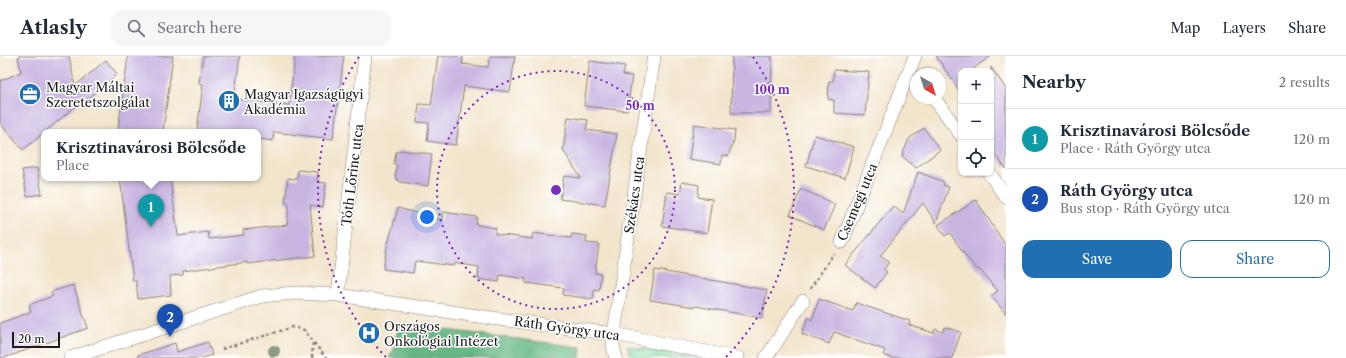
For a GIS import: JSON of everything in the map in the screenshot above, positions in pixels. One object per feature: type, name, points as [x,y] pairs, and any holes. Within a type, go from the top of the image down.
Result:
[{"type":"street","name":"Tóth Lőrinc utca","points":[[338,295],[365,56]]},
{"type":"street","name":"Székács utca","points":[[616,358],[613,346],[614,334],[654,56]]},
{"type":"street","name":"Csemegi utca","points":[[842,242],[914,66]]},
{"type":"street","points":[[938,104],[958,131]]},
{"type":"street","points":[[991,176],[1006,197]]},
{"type":"street","name":"Ráth György utca","points":[[70,358],[262,296],[294,293],[338,295],[491,318],[614,334],[738,358]]},
{"type":"street","points":[[766,358],[802,301]]},
{"type":"path","name":"Csemegi utca","points":[[802,301],[842,242]]},
{"type":"path","points":[[222,349],[293,327],[304,330],[326,358]]},
{"type":"path","points":[[312,358],[313,342]]},
{"type":"green space","points":[[399,324],[581,347],[580,358],[562,358],[551,355],[536,358],[389,358],[394,349]]},
{"type":"green space","points":[[628,346],[699,358],[635,358],[629,353]]},
{"type":"building","points":[[18,56],[69,56],[75,86],[106,60],[117,74],[84,102],[83,100],[48,129],[41,129],[41,135],[23,150],[0,123],[0,81],[21,72]]},
{"type":"building","points":[[128,56],[173,56],[163,129],[118,129]]},
{"type":"building","name":"Magyar Igazságügyi Akadémia","points":[[203,56],[240,56],[234,99],[289,105],[295,56],[344,56],[333,139],[274,132],[273,141],[261,139],[261,129],[197,129],[203,84],[199,83]]},
{"type":"building","points":[[438,56],[463,56],[462,64],[488,67],[490,56],[515,56],[510,92],[464,86],[456,145],[427,141],[429,123],[417,122],[419,104],[431,105]]},
{"type":"building","points":[[732,56],[772,56],[771,113],[731,113]]},
{"type":"building","points":[[936,56],[991,56],[974,68],[958,68],[958,89],[946,71],[946,68],[944,68]]},
{"type":"building","points":[[590,61],[625,66],[623,75],[632,76],[627,111],[584,106]]},
{"type":"building","points":[[834,70],[869,72],[865,115],[834,113],[834,100],[828,99],[829,81],[833,81]]},
{"type":"building","points":[[994,71],[1006,89],[1006,169],[994,153]]},
{"type":"building","points":[[568,117],[588,120],[586,130],[617,134],[605,205],[560,199],[564,176],[581,178],[563,150]]},
{"type":"building","points":[[694,124],[735,130],[734,140],[728,156],[722,155],[721,164],[689,159]]},
{"type":"building","points":[[924,128],[940,150],[916,168],[902,156],[909,139]]},
{"type":"building","points":[[815,135],[854,147],[845,178],[806,166]]},
{"type":"building","points":[[400,150],[432,154],[428,186],[400,182],[395,177],[397,165],[394,164],[396,152],[399,152]]},
{"type":"building","points":[[37,168],[42,194],[27,196],[22,170]]},
{"type":"building","points":[[298,170],[318,172],[317,182],[326,183],[323,207],[310,205],[315,256],[247,264],[247,262],[183,271],[183,275],[170,276],[171,295],[138,299],[136,281],[133,281],[120,181],[170,181],[178,236],[208,232],[209,239],[244,235],[243,230],[287,225],[289,203],[285,203],[288,178],[297,179]]},
{"type":"building","points":[[918,172],[944,182],[943,185],[949,187],[936,223],[923,203],[880,256],[889,262],[884,269],[887,272],[875,288],[845,265],[893,206],[903,214]]},
{"type":"building","points":[[682,182],[699,185],[698,197],[712,199],[707,233],[662,226],[667,192],[680,194]]},
{"type":"building","points":[[801,189],[835,204],[824,230],[790,215]]},
{"type":"building","points":[[976,200],[1006,246],[1006,314],[991,296],[998,291],[979,269],[978,270],[967,258],[950,233],[945,236],[938,225]]},
{"type":"building","points":[[398,208],[442,220],[443,212],[477,217],[476,225],[496,228],[495,234],[532,239],[533,233],[571,238],[572,234],[587,236],[586,243],[599,244],[595,273],[601,274],[599,290],[594,289],[593,299],[563,295],[564,288],[526,283],[526,279],[500,275],[499,282],[478,279],[479,267],[455,263],[454,266],[415,261],[413,273],[383,269],[387,247]]},
{"type":"building","points":[[655,270],[767,290],[762,318],[696,306],[650,300]]},
{"type":"building","points":[[73,285],[88,328],[4,358],[0,358],[0,323],[31,312],[29,305],[53,296],[51,292]]},
{"type":"building","points":[[819,299],[853,311],[856,303],[910,321],[909,325],[934,333],[935,329],[943,332],[945,327],[961,332],[952,358],[892,358],[883,355],[885,350],[834,332],[829,344],[802,334],[808,318],[812,320]]},
{"type":"building","points":[[208,342],[212,355],[201,358],[138,358],[138,355],[175,343],[177,352]]},
{"type":"place","name":"Magyar Máltai Szeretetszolgálat","points":[[30,94]]},
{"type":"place","name":"Magyar Igazságügyi Akadémia","points":[[229,101]]},
{"type":"place","name":"Krisztinavárosi Bölcsőde","points":[[151,227]]},
{"type":"place","name":"Országos Onkológiai Intézet","points":[[369,333]]},
{"type":"place","name":"Ráth György utca","points":[[170,337]]}]
